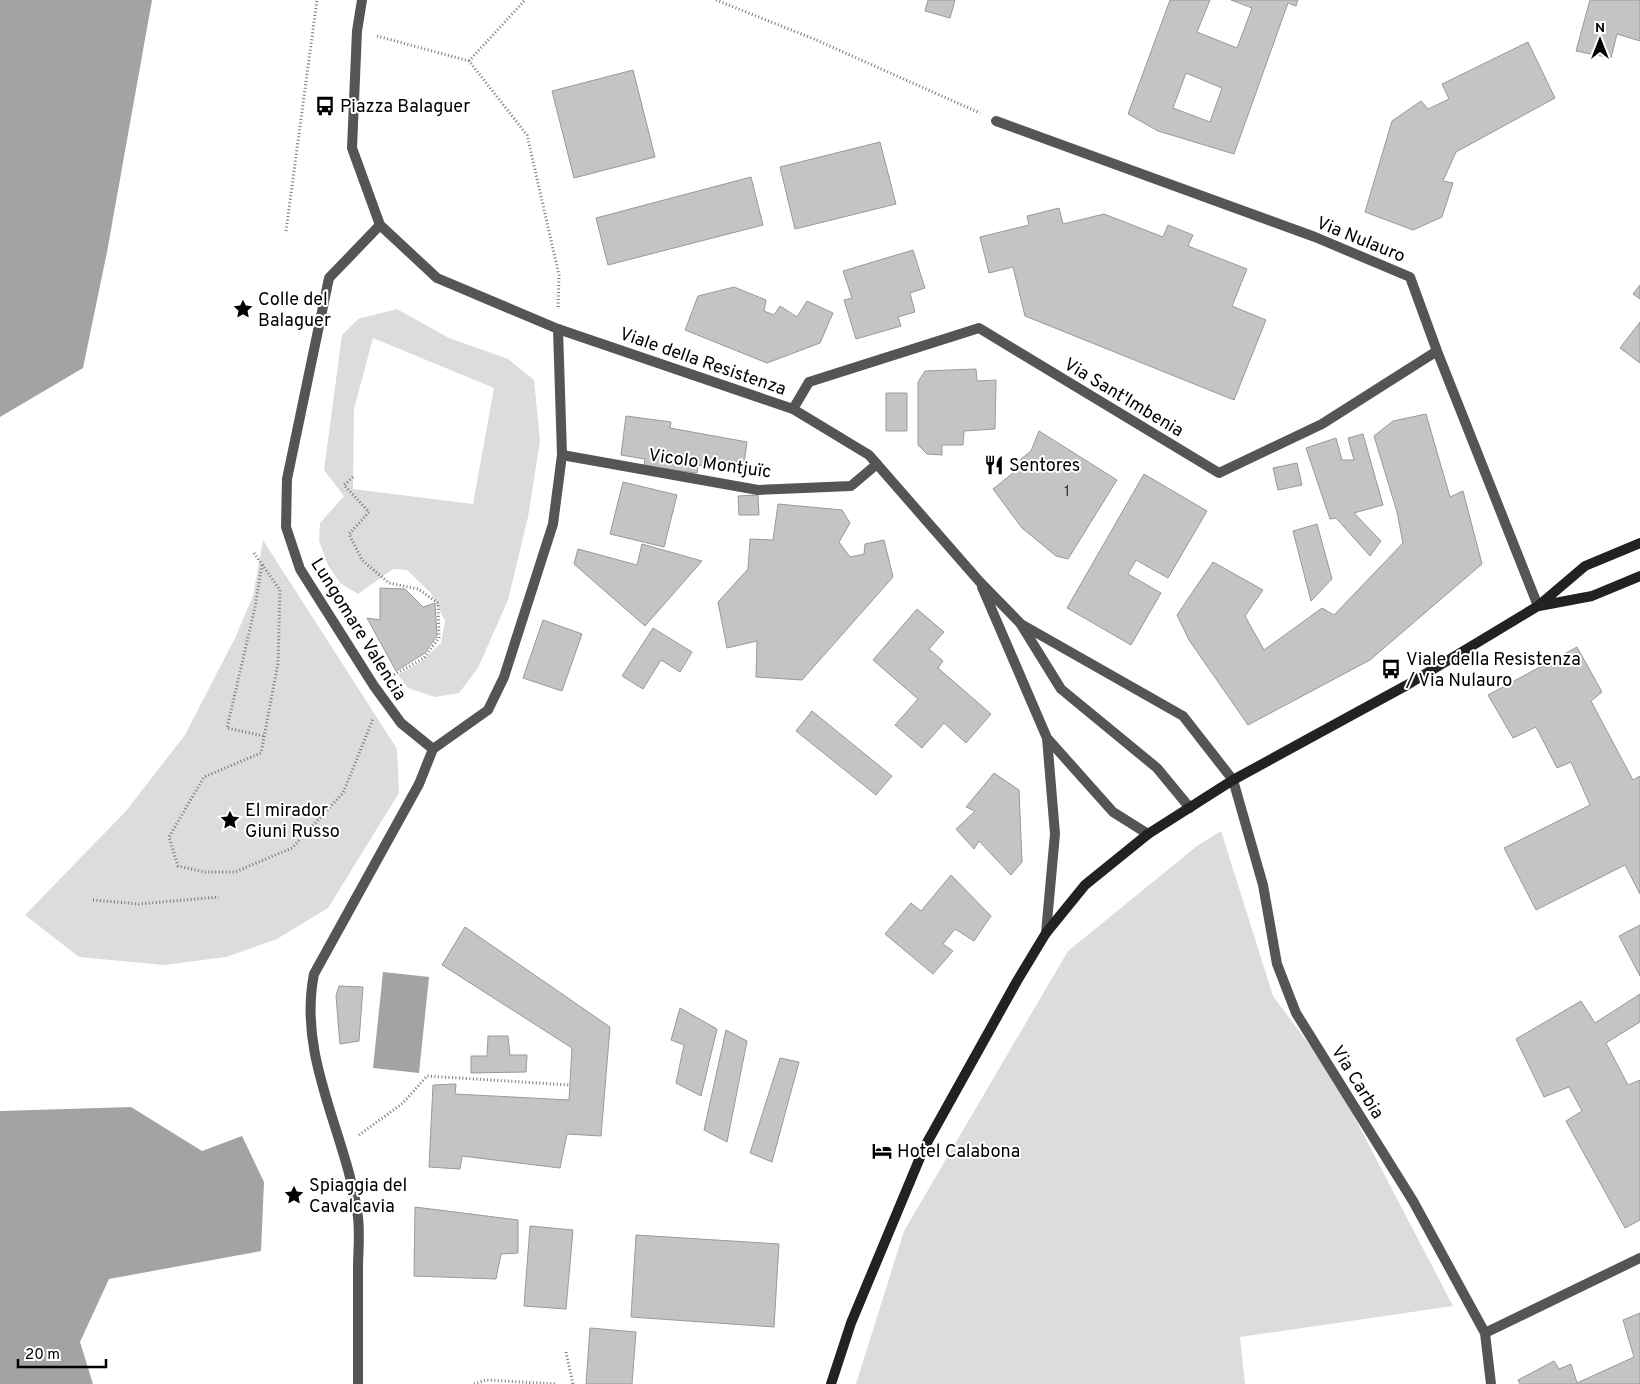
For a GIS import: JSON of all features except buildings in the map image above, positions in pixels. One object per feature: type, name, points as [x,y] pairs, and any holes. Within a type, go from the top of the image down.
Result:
[{"type":"main road","points":[[831,1384],[850,1323],[924,1148],[1046,933],[1085,885],[1148,834],[1233,780],[1407,684],[1538,606],[1585,566],[1640,543]]},
{"type":"main road","points":[[1538,606],[1592,596],[1640,576]]},
{"type":"street","points":[[362,0],[357,31],[352,148],[380,225]]},
{"type":"street","name":"Via Nulauro","points":[[996,121],[1315,237],[1410,277],[1437,351],[1538,606]]},
{"type":"street","name":"Viale della Resistenza","points":[[380,225],[437,278],[558,328],[793,409],[869,455],[979,582],[1020,623],[1061,689],[1157,768],[1190,808]]},
{"type":"street","name":"Lungomare Valencia","points":[[380,225],[328,278],[287,479],[286,527],[300,569],[374,686],[400,723],[433,749]]},
{"type":"street","points":[[358,1384],[358,1218],[342,1151],[315,1060],[311,1036],[309,999],[314,974],[420,784],[433,749],[488,710],[504,677],[553,524],[562,456],[558,328]]},
{"type":"street","name":"Via Sant'Imbenia","points":[[793,409],[809,382],[978,328],[1219,472],[1322,424],[1437,351]]},
{"type":"street","name":"Vicolo Montjuïc","points":[[562,456],[758,490],[850,486],[877,464]]},
{"type":"street","name":"Viale della Resistenza","points":[[979,582],[1047,738],[1113,812],[1148,834]]},
{"type":"street","name":"Viale della Resistenza","points":[[1020,623],[1183,716],[1233,780]]},
{"type":"street","name":"Viale della Resistenza","points":[[1046,933],[1054,834],[1047,738]]},
{"type":"street","name":"Via Carbia","points":[[1233,780],[1263,885],[1277,964],[1296,1013],[1412,1202],[1485,1333],[1491,1384]]},
{"type":"street","points":[[1485,1333],[1640,1258]]},
{"type":"path","points":[[286,231],[317,0]]},
{"type":"path","points":[[469,61],[525,0]]},
{"type":"path","points":[[716,0],[814,39],[996,121]]},
{"type":"path","points":[[357,31],[469,61],[527,135],[558,275],[558,328]]},
{"type":"path","points":[[254,553],[280,590],[278,663],[261,753],[204,777],[169,837],[178,866],[204,872],[236,872],[292,848],[343,793],[374,715],[374,686],[424,658],[439,638],[438,603],[418,589],[389,583],[362,560],[349,534],[369,512],[344,485],[353,477]]},
{"type":"path","points":[[262,564],[255,607],[227,728],[264,736]]},
{"type":"path","points":[[93,900],[139,904],[219,897]]},
{"type":"path","points":[[342,1151],[360,1133],[403,1103],[427,1076],[570,1085]]},
{"type":"path","points":[[566,1352],[573,1384]]},
{"type":"path","points":[[474,1384],[486,1380],[557,1384]]},
{"type":"shaded area","points":[[0,0],[152,0],[107,252],[83,368],[0,417]]},
{"type":"shaded area","name":"Colle del Balaguer","points":[[397,309],[449,338],[508,359],[534,380],[540,441],[528,517],[508,600],[478,668],[459,693],[435,697],[408,688],[398,675],[422,661],[441,643],[445,621],[431,593],[407,570],[393,569],[358,594],[340,583],[328,565],[319,541],[320,523],[344,496],[324,470],[342,335],[358,319]],"holes":[[[373,338],[494,388],[473,504],[353,489],[354,409]]]},
{"type":"shaded area","points":[[263,540],[397,749],[399,793],[328,908],[277,939],[226,957],[164,965],[79,957],[25,915],[126,811],[185,735],[235,638],[253,596]]},
{"type":"shaded area","points":[[1221,831],[1273,996],[1334,1078],[1453,1306],[1240,1337],[1245,1384],[856,1384],[904,1231],[1068,951],[1197,846]]},
{"type":"shaded area","points":[[383,972],[429,977],[419,1073],[373,1068]]},
{"type":"shaded area","points":[[131,1107],[202,1151],[242,1136],[264,1182],[261,1251],[109,1279],[80,1342],[93,1384],[0,1384],[0,1111]]},
{"type":"place","name":"Piazza Balaguer","points":[[325,106]]},
{"type":"place","name":"Colle del Balaguer","points":[[243,309]]},
{"type":"place","name":"Sentores","points":[[994,465]]},
{"type":"place","name":"Viale della Resistenza / Via Nulauro","points":[[1391,669]]},
{"type":"place","name":"El mirador Giuni Russo","points":[[230,820]]},
{"type":"place","name":"Hotel Calabona","points":[[882,1151]]},
{"type":"place","name":"Spiaggia del Cavalcavia","points":[[294,1195]]}]
